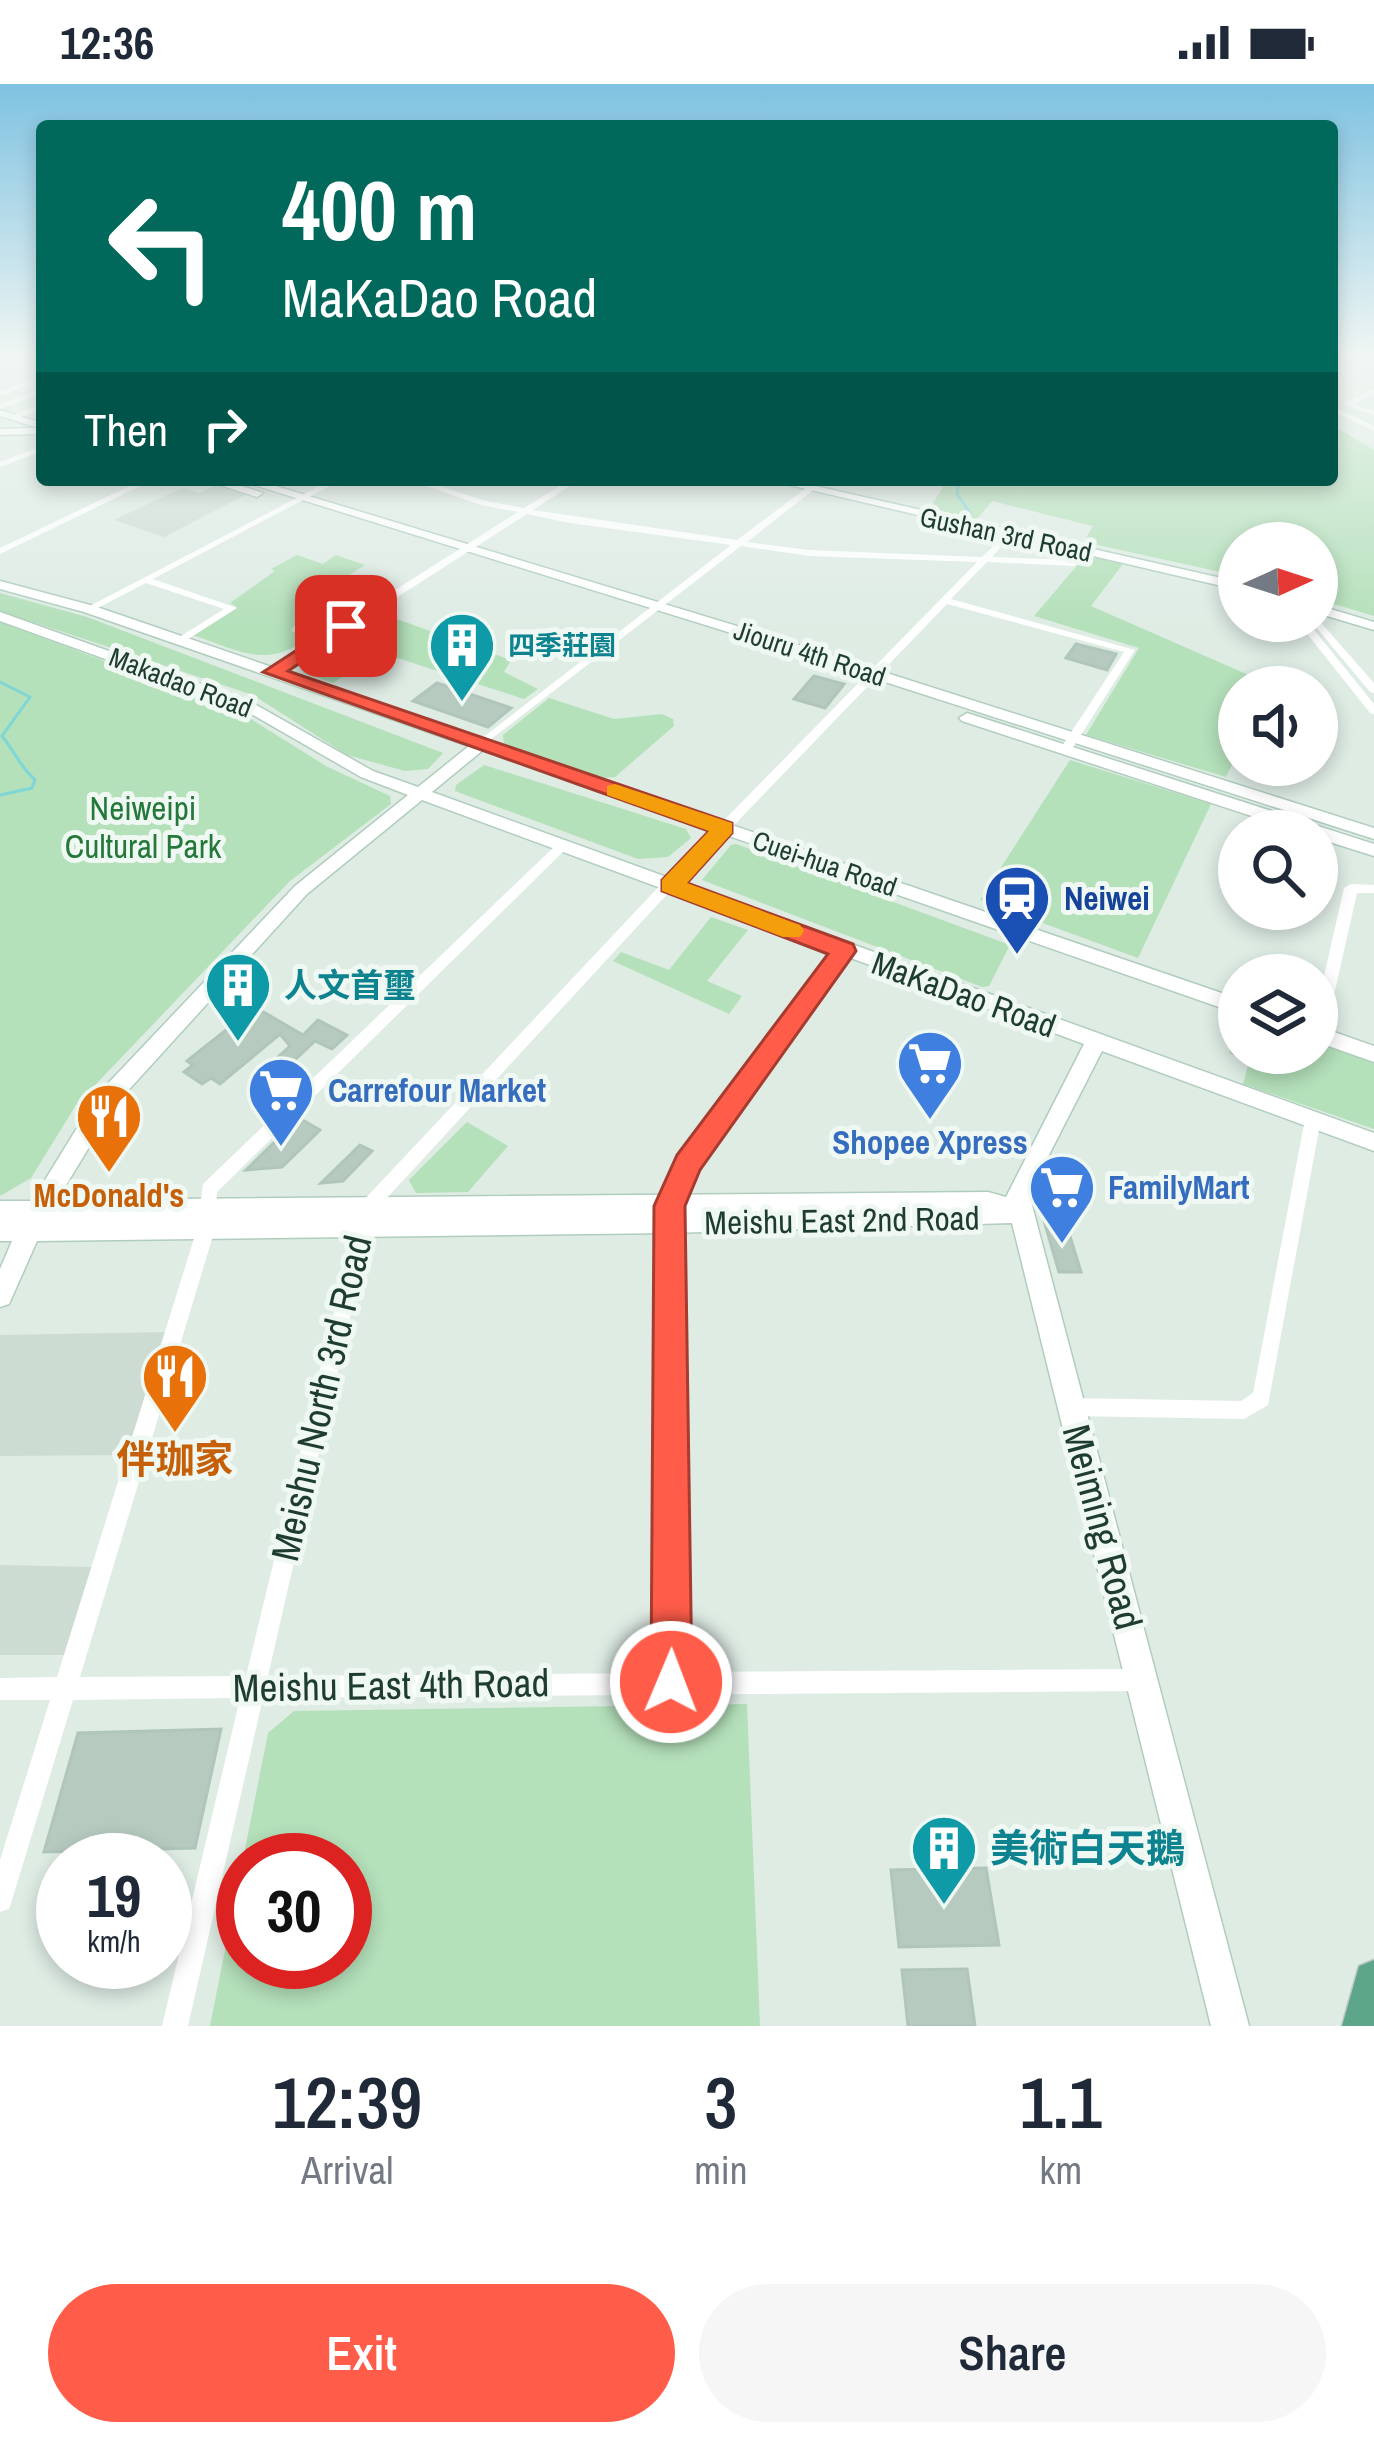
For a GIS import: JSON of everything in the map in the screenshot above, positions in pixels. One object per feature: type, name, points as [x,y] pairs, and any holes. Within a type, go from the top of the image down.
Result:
[{"type":"main road","points":[[1364,2026],[1374,1981]]},
{"type":"street","points":[[0,465],[36,450]]},
{"type":"street","points":[[0,551],[136,486]]},
{"type":"street","name":"Jiouru 4th Road","points":[[236,486],[463,551],[1374,834]]},
{"type":"street","name":"Jiouru 4th Road","points":[[259,486],[297,501]]},
{"type":"street","points":[[89,609],[326,486]]},
{"type":"street","points":[[429,486],[605,526],[825,555],[1074,563]]},
{"type":"street","points":[[273,672],[566,486]]},
{"type":"street","name":"Gushan 3rd Road","points":[[795,486],[1218,581]]},
{"type":"street","points":[[0,1296],[33,1221],[84,1129],[301,890],[809,490]]},
{"type":"street","name":"Meishu North 3rd Road","points":[[175,2026],[363,1218],[724,828],[1009,534]]},
{"type":"street","points":[[146,580],[232,608],[178,641]]},
{"type":"street","name":"Cuei-hua Road","points":[[0,585],[89,609],[1218,1000]]},
{"type":"street","points":[[943,600],[1130,650],[1070,742]]},
{"type":"street","points":[[1338,615],[1374,626]]},
{"type":"street","name":"Makadao Road","points":[[0,616],[246,705],[331,757],[421,793]]},
{"type":"street","points":[[1319,642],[1374,711]]},
{"type":"street","points":[[1334,642],[1374,690]]},
{"type":"street","name":"Jiouru 4th Road","points":[[1070,742],[1258,810]]},
{"type":"street","name":"MaKaDao Road","points":[[421,793],[1374,1142]]},
{"type":"street","name":"Jiouru 4th Road","points":[[1338,838],[1374,850]]},
{"type":"street","points":[[0,1900],[206,1220],[208,1189],[562,846]]},
{"type":"street","points":[[1336,954],[1351,888],[1374,889]]},
{"type":"street","points":[[671,1682],[669,1215],[688,1164],[844,951]]},
{"type":"street","points":[[1021,1211],[1017,1194],[1096,1042]]},
{"type":"street","points":[[1338,1042],[1374,1054]]},
{"type":"street","points":[[1071,1407],[1244,1410],[1261,1398],[1313,1119]]},
{"type":"street","name":"Meishu East 2nd Road","points":[[0,1211],[33,1221]]},
{"type":"street","name":"Meishu East 2nd Road","points":[[0,1231],[33,1221],[991,1217],[1021,1211]]},
{"type":"street","name":"Meiming Road","points":[[1021,1211],[1230,2026]]},
{"type":"street","name":"Meishu East 4th Road","points":[[0,1689],[1143,1680]]},
{"type":"shaded area","points":[[219,486],[247,494],[164,537],[114,520],[182,488],[199,493]]},
{"type":"shaded area","points":[[167,1332],[126,1455],[0,1456],[0,1335]]},
{"type":"shaded area","points":[[0,1565],[93,1567],[65,1655],[0,1655]]},
{"type":"green space","points":[[1338,445],[1365,445],[1374,450],[1374,616],[1338,605],[1338,522],[1218,522],[1218,571],[1084,542],[1093,526],[992,501],[977,519],[929,510],[943,486],[1338,486]]},
{"type":"green space","points":[[297,555],[323,564],[336,555],[365,565],[310,599],[291,631],[309,638],[265,655],[192,635],[237,607],[230,603],[275,571],[271,569]]},
{"type":"green space","points":[[1086,555],[1123,564],[1091,606],[1228,666],[1218,666],[1218,775],[1086,735],[1139,648],[1034,616]]},
{"type":"green space","points":[[0,593],[87,617],[443,753],[428,769],[405,771],[347,755],[253,695],[0,611]]},
{"type":"green space","points":[[380,613],[511,660],[504,672],[538,689],[524,699],[379,652],[333,683],[303,673],[302,665]]},
{"type":"green space","name":"Neiweipi Cultural Park","points":[[0,622],[238,711],[326,766],[390,796],[391,804],[290,881],[76,1105],[31,1178],[0,1196]]},
{"type":"green space","points":[[549,698],[614,719],[662,714],[673,719],[674,726],[615,777],[600,778],[504,745],[503,735]]},
{"type":"green space","points":[[1070,760],[1211,804],[1138,958],[980,900]]},
{"type":"green space","points":[[484,765],[686,829],[691,838],[668,857],[638,859],[455,791],[456,785]]},
{"type":"green space","points":[[736,844],[1010,945],[989,986],[982,987],[702,880]]},
{"type":"green space","points":[[711,917],[748,930],[707,981],[742,996],[729,1014],[613,961],[621,952],[669,970]]},
{"type":"green space","points":[[1338,1047],[1374,1059],[1374,1129],[1243,1084],[1246,1074],[1338,1074]]},
{"type":"green space","points":[[467,1122],[508,1146],[468,1192],[416,1193],[409,1180]]},
{"type":"green space","points":[[747,1704],[760,2026],[210,2026],[217,1989],[372,1989],[372,1833],[248,1833],[268,1733],[294,1711]]},
{"type":"building","points":[[1076,644],[1116,654],[1107,670],[1066,658]]},
{"type":"building","points":[[814,676],[844,684],[825,708],[794,699]]},
{"type":"building","name":"四季莊園","points":[[437,683],[511,708],[488,727],[413,701]]},
{"type":"building","name":"人文首璽","points":[[255,1007],[303,1035],[318,1020],[347,1035],[332,1049],[315,1041],[281,1073],[296,1081],[278,1098],[250,1083],[290,1046],[280,1034],[220,1084],[211,1078],[202,1084],[184,1072],[193,1065],[187,1061]]},
{"type":"building","name":"Carrefour Market","points":[[299,1118],[320,1130],[282,1167],[246,1170]]},
{"type":"building","points":[[360,1145],[372,1151],[343,1181],[321,1183]]},
{"type":"building","name":"FamilyMart","points":[[1065,1220],[1081,1272],[1059,1272],[1044,1221]]},
{"type":"building","points":[[221,1729],[195,1848],[192,1833],[49,1833],[78,1733]]},
{"type":"building","name":"美術白天鵝","points":[[986,1868],[999,1945],[899,1947],[891,1870]]},
{"type":"building","points":[[967,1969],[975,2026],[908,2026],[902,1970]]},
{"type":"waterway","points":[[958,486],[957,494],[970,513]]},
{"type":"waterway","points":[[0,682],[30,697],[2,736],[35,780],[32,788],[0,795]]},
{"type":"slow traffic","points":[[615,790],[724,828],[671,885],[791,931]]},
{"type":"place","name":"四季莊園","points":[[462,704]]},
{"type":"place","name":"Neiwei","points":[[1017,957]]},
{"type":"place","name":"人文首璽","points":[[238,1044]]},
{"type":"place","name":"Shopee Xpress","points":[[930,1122]]},
{"type":"place","name":"Carrefour Market","points":[[281,1149]]},
{"type":"place","name":"McDonald's","points":[[109,1175]]},
{"type":"place","name":"FamilyMart","points":[[1062,1246]]},
{"type":"place","name":"伴珈家","points":[[175,1435]]},
{"type":"place","name":"美術白天鵝","points":[[944,1907]]},
{"type":"route","points":[[346,626],[273,672],[724,828],[671,885],[844,951],[688,1164],[669,1206],[671,1682]]}]
